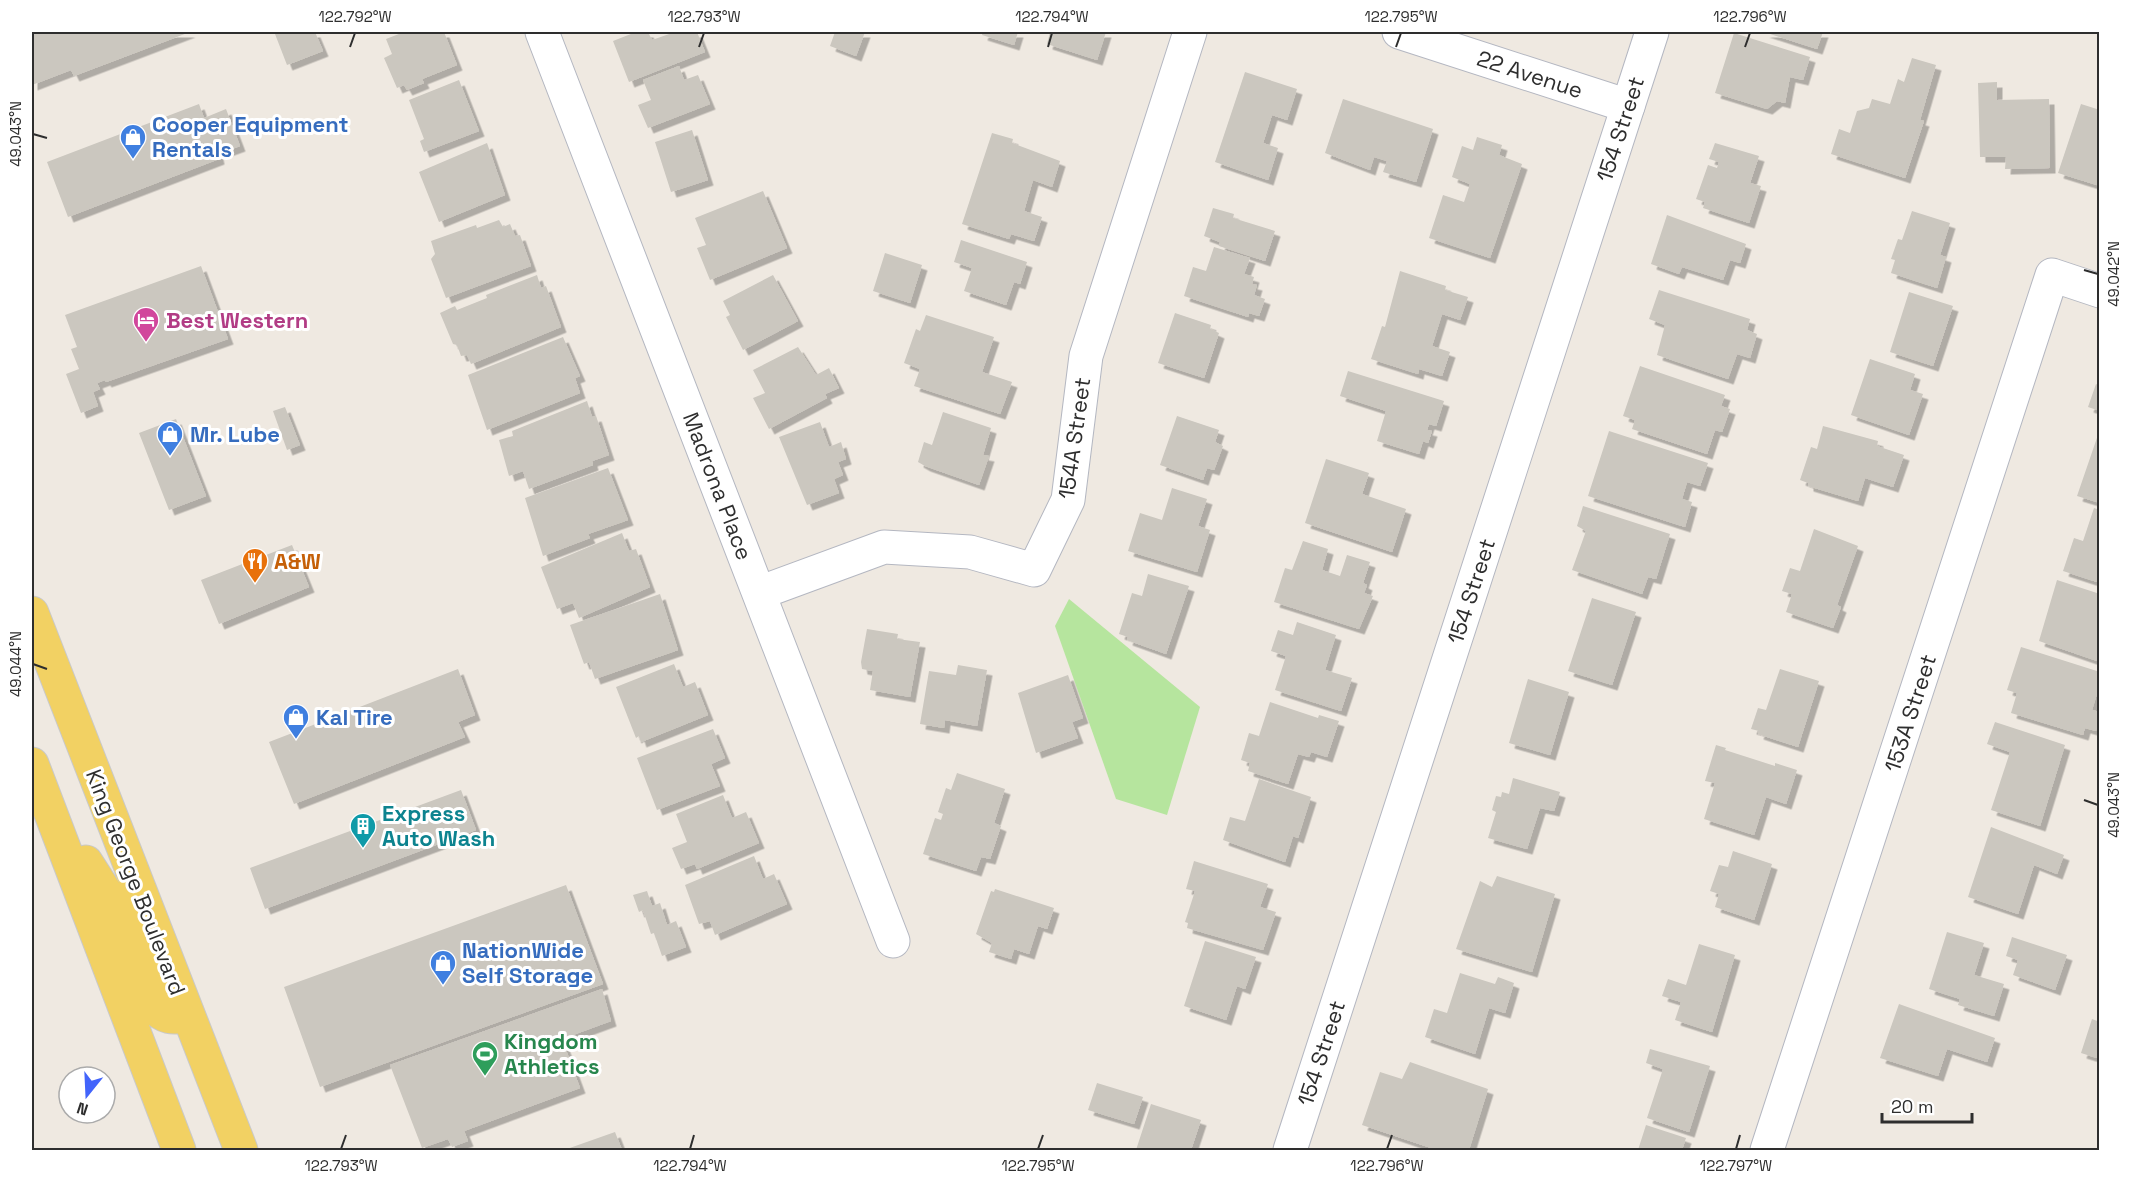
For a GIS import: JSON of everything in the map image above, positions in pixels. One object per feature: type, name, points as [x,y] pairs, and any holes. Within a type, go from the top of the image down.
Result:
[{"type":"main road","name":"King George Boulevard","points":[[34,623],[241,1150]]},
{"type":"main road","points":[[32,764],[179,1150]]},
{"type":"main road","points":[[48,805],[106,893],[153,1006],[163,1016],[175,1018],[188,1015]]},
{"type":"street","name":"Madrona Place","points":[[542,32],[893,941]]},
{"type":"street","name":"154A Street","points":[[759,592],[884,547],[970,552],[1034,570],[1068,500],[1086,357],[1190,32]]},
{"type":"street","name":"22 Avenue","points":[[1399,32],[1628,106]]},
{"type":"street","name":"154 Street","points":[[1290,1150],[1652,32]]},
{"type":"street","name":"153A Street","points":[[1767,1150],[2052,275],[2100,291]]},
{"type":"green space","points":[[1069,599],[1200,707],[1167,815],[1116,799],[1055,626]]},
{"type":"building","points":[[32,32],[190,32],[74,76],[71,70],[32,85]]},
{"type":"building","points":[[315,32],[323,51],[287,65],[275,34]]},
{"type":"building","points":[[404,32],[444,32],[457,65],[422,79],[424,83],[407,90],[404,85],[397,88],[384,58],[392,54],[386,39]]},
{"type":"building","points":[[636,32],[648,32],[652,40],[675,32],[697,32],[705,52],[629,82],[613,41]]},
{"type":"building","points":[[835,32],[865,32],[856,56],[830,46]]},
{"type":"building","points":[[983,32],[1018,32],[1014,45],[982,35]]},
{"type":"building","points":[[1050,32],[1106,32],[1097,60],[1047,44]]},
{"type":"building","points":[[1764,32],[1823,32],[1817,49]]},
{"type":"building","points":[[1734,33],[1810,57],[1803,80],[1790,77],[1785,103],[1777,101],[1767,109],[1715,93]]},
{"type":"building","points":[[1912,58],[1936,65],[1920,120],[1924,121],[1905,178],[1831,154],[1839,129],[1850,133],[1857,111],[1869,108],[1872,99],[1890,104],[1898,79],[1904,82]]},
{"type":"building","points":[[679,66],[684,80],[698,75],[710,104],[648,128],[638,105],[651,100],[643,80]]},
{"type":"building","points":[[1245,72],[1297,89],[1287,120],[1272,115],[1263,143],[1278,148],[1268,180],[1215,162]]},
{"type":"building","points":[[459,80],[479,131],[424,152],[420,141],[424,139],[409,100]]},
{"type":"building","points":[[1997,82],[1997,100],[2049,99],[2050,168],[2005,169],[2006,157],[1980,157],[1978,83]]},
{"type":"building","points":[[1343,99],[1433,129],[1416,182],[1383,172],[1387,161],[1374,157],[1370,170],[1325,153]]},
{"type":"building","name":"Cooper Equipment Rentals","points":[[199,104],[204,118],[226,109],[240,146],[218,154],[219,159],[68,217],[47,162]]},
{"type":"building","points":[[2081,104],[2100,110],[2100,186],[2058,173]]},
{"type":"building","points":[[692,130],[708,180],[671,192],[655,142]]},
{"type":"building","points":[[992,133],[1013,139],[1012,143],[1060,161],[1052,187],[1033,180],[1024,211],[1042,217],[1034,241],[1011,234],[1009,239],[962,224]]},
{"type":"building","points":[[1477,137],[1502,145],[1499,155],[1522,164],[1490,258],[1429,238],[1443,195],[1464,202],[1470,184],[1452,177],[1462,146],[1473,150]]},
{"type":"building","points":[[487,143],[505,195],[439,222],[419,172]]},
{"type":"building","points":[[1715,143],[1759,156],[1750,183],[1761,186],[1749,223],[1703,208],[1705,202],[1696,199],[1708,165],[1717,168],[1719,162],[1709,159]]},
{"type":"building","points":[[763,191],[787,248],[710,280],[697,248],[706,245],[695,218]]},
{"type":"building","points":[[1213,208],[1234,214],[1233,218],[1275,231],[1265,261],[1219,246],[1220,242],[1204,236]]},
{"type":"building","points":[[1912,211],[1950,223],[1940,255],[1946,257],[1937,288],[1891,273],[1895,260],[1891,259],[1898,239],[1902,240]]},
{"type":"building","points":[[1667,215],[1746,244],[1740,263],[1730,260],[1723,280],[1682,267],[1679,274],[1651,264]]},
{"type":"building","points":[[499,220],[503,227],[510,224],[515,236],[520,235],[531,266],[446,298],[431,259],[435,254],[431,241],[476,225],[477,228]]},
{"type":"building","points":[[961,240],[1027,262],[1020,284],[1014,282],[1006,305],[964,291],[972,268],[954,262]]},
{"type":"building","points":[[1214,247],[1250,258],[1244,274],[1254,277],[1252,284],[1257,285],[1254,295],[1265,299],[1259,316],[1249,313],[1248,317],[1184,296],[1193,267],[1206,271]]},
{"type":"building","points":[[885,253],[922,265],[910,303],[873,291]]},
{"type":"building","name":"Best Western","points":[[201,266],[228,339],[106,382],[105,380],[97,383],[100,389],[93,392],[98,406],[81,413],[66,374],[79,369],[71,349],[77,347],[65,315]]},
{"type":"building","points":[[1400,271],[1446,286],[1445,290],[1468,297],[1460,320],[1442,314],[1432,346],[1450,352],[1442,376],[1419,369],[1418,374],[1371,359],[1382,326],[1385,327]]},
{"type":"building","points":[[537,275],[541,288],[546,286],[561,327],[471,364],[467,355],[461,356],[457,345],[453,344],[440,313],[455,306],[457,310],[487,298],[486,295]]},
{"type":"building","points":[[773,275],[798,321],[743,350],[726,317],[730,315],[723,301]]},
{"type":"building","points":[[1659,290],[1750,319],[1747,330],[1757,334],[1750,358],[1737,354],[1728,379],[1657,355],[1665,325],[1649,319]]},
{"type":"building","points":[[1909,292],[1953,306],[1933,366],[1890,352]]},
{"type":"building","points":[[1175,313],[1211,325],[1210,329],[1219,333],[1204,378],[1158,363]]},
{"type":"building","points":[[926,315],[994,337],[982,372],[1012,382],[1000,414],[914,386],[920,369],[904,363],[916,329],[920,331]]},
{"type":"building","points":[[563,337],[580,376],[575,378],[580,393],[487,430],[468,375]]},
{"type":"building","points":[[798,347],[816,375],[829,368],[839,388],[825,394],[827,398],[769,429],[753,398],[765,393],[753,370]]},
{"type":"building","points":[[1870,359],[1915,374],[1910,390],[1923,394],[1909,435],[1851,415]]},
{"type":"building","points":[[1640,366],[1725,395],[1721,406],[1730,409],[1722,432],[1715,430],[1707,454],[1632,429],[1635,420],[1623,416]]},
{"type":"building","points":[[1348,371],[1444,401],[1436,426],[1429,424],[1427,430],[1432,431],[1428,443],[1423,441],[1419,454],[1377,441],[1386,411],[1340,396]]},
{"type":"building","points":[[2096,384],[2100,386],[2100,411],[2088,407]]},
{"type":"building","points":[[587,401],[592,417],[596,416],[609,455],[592,461],[593,465],[529,489],[523,471],[509,476],[499,440],[513,436],[512,431]]},
{"type":"building","points":[[285,407],[300,445],[287,450],[273,411]]},
{"type":"building","points":[[943,412],[991,428],[983,455],[989,456],[979,485],[918,462],[924,442],[932,445]]},
{"type":"building","points":[[1177,416],[1219,430],[1215,442],[1223,446],[1214,470],[1207,468],[1203,480],[1160,465]]},
{"type":"building","name":"Mr. Lube","points":[[176,419],[206,496],[169,510],[139,433]]},
{"type":"building","points":[[820,422],[829,447],[841,442],[846,459],[838,462],[843,475],[834,479],[839,493],[807,505],[779,437]]},
{"type":"building","points":[[1823,426],[1878,441],[1877,446],[1904,455],[1893,487],[1865,478],[1858,501],[1808,486],[1808,483],[1800,480],[1811,447],[1817,449]]},
{"type":"building","points":[[2100,429],[2100,503],[2077,496]]},
{"type":"building","points":[[1609,431],[1708,463],[1700,486],[1687,482],[1682,499],[1692,502],[1685,527],[1588,496]]},
{"type":"building","points":[[1326,459],[1369,473],[1362,494],[1406,509],[1392,552],[1305,523]]},
{"type":"building","points":[[608,468],[628,520],[588,534],[590,538],[543,556],[525,498]]},
{"type":"building","points":[[1172,488],[1207,499],[1198,526],[1210,530],[1197,572],[1128,551],[1140,513],[1162,520]]},
{"type":"building","points":[[1583,506],[1670,534],[1656,579],[1648,577],[1642,594],[1572,570],[1586,531],[1577,526]]},
{"type":"building","points":[[2094,508],[2100,510],[2100,583],[2063,571],[2074,538],[2083,541]]},
{"type":"building","points":[[1814,529],[1858,546],[1837,605],[1841,607],[1833,628],[1786,612],[1792,594],[1782,591],[1790,568],[1800,571]]},
{"type":"building","points":[[622,533],[629,551],[636,549],[650,587],[579,618],[573,603],[557,609],[541,567]]},
{"type":"building","points":[[1303,541],[1328,549],[1322,570],[1340,576],[1347,555],[1370,562],[1363,583],[1367,585],[1364,593],[1373,596],[1359,629],[1274,602],[1285,568],[1292,570]]},
{"type":"building","name":"A&W","points":[[292,545],[309,587],[219,624],[201,580]]},
{"type":"building","points":[[1148,574],[1189,586],[1166,654],[1127,640],[1128,637],[1119,634],[1132,593],[1142,596]]},
{"type":"building","points":[[2057,580],[2100,594],[2100,662],[2039,641]]},
{"type":"building","points":[[660,594],[678,650],[595,679],[589,662],[584,664],[570,625]]},
{"type":"building","points":[[1592,598],[1636,612],[1612,685],[1568,671]]},
{"type":"building","points":[[1297,622],[1336,635],[1325,670],[1352,678],[1341,711],[1275,690],[1286,656],[1271,651],[1278,630],[1293,635]]},
{"type":"building","points":[[867,629],[898,634],[897,639],[920,642],[910,697],[870,690],[873,671],[862,669],[861,662]]},
{"type":"building","points":[[2021,647],[2100,672],[2100,684],[2092,710],[2100,712],[2096,731],[2085,728],[2083,735],[2011,713],[2017,693],[2007,690]]},
{"type":"building","points":[[674,664],[683,687],[695,682],[708,715],[641,742],[639,736],[636,738],[616,687]]},
{"type":"building","points":[[958,665],[987,670],[977,726],[945,720],[944,728],[920,724],[929,671],[956,675]]},
{"type":"building","points":[[458,669],[475,715],[458,722],[465,737],[294,804],[269,742]]},
{"type":"building","points":[[1780,669],[1819,681],[1798,747],[1758,734],[1759,731],[1751,729],[1758,708],[1766,710]]},
{"type":"building","points":[[1068,675],[1083,718],[1072,722],[1078,738],[1036,753],[1018,693]]},
{"type":"building","points":[[1528,679],[1569,692],[1550,755],[1509,743]]},
{"type":"building","points":[[1270,702],[1318,718],[1319,715],[1339,721],[1327,757],[1311,752],[1309,757],[1298,754],[1288,784],[1248,771],[1250,763],[1241,760],[1249,733],[1259,736]]},
{"type":"building","points":[[1995,722],[2065,745],[2040,826],[1991,810],[2010,752],[1987,744]]},
{"type":"building","points":[[713,729],[725,758],[711,764],[720,786],[657,810],[637,758]]},
{"type":"building","points":[[1716,745],[1775,766],[1775,763],[1797,770],[1786,804],[1766,797],[1754,835],[1704,819],[1715,783],[1705,781]]},
{"type":"building","points":[[957,773],[1005,789],[994,823],[1001,826],[990,859],[981,857],[976,871],[923,854],[935,818],[941,820],[943,814],[938,812],[946,788],[951,790]]},
{"type":"building","points":[[1513,778],[1560,792],[1554,811],[1540,808],[1527,849],[1488,838],[1496,812],[1492,810],[1496,796],[1501,797],[1502,792],[1509,794]]},
{"type":"building","points":[[1259,779],[1311,797],[1298,838],[1293,836],[1285,862],[1223,840],[1230,817],[1245,821]]},
{"type":"building","name":"Express Auto Wash","points":[[461,790],[476,830],[265,909],[250,868]]},
{"type":"building","points":[[723,795],[732,818],[746,812],[759,843],[697,869],[695,864],[681,869],[672,848],[687,842],[676,814]]},
{"type":"building","points":[[1991,827],[2064,855],[2057,874],[2034,865],[2018,914],[1968,897]]},
{"type":"building","points":[[1733,851],[1772,864],[1754,920],[1715,907],[1719,894],[1710,891],[1719,865],[1728,867]]},
{"type":"building","points":[[754,856],[763,879],[774,874],[787,904],[715,935],[710,921],[699,924],[685,885]]},
{"type":"building","points":[[1194,861],[1268,884],[1260,907],[1276,912],[1263,950],[1187,928],[1188,923],[1185,922],[1195,891],[1186,889]]},
{"type":"building","points":[[1497,876],[1555,894],[1532,972],[1456,949],[1480,881],[1492,887]]},
{"type":"building","name":"NationWide Self Storage","points":[[566,885],[603,984],[320,1087],[284,987]]},
{"type":"building","points":[[995,889],[1054,908],[1047,929],[1038,926],[1029,954],[1014,949],[1011,959],[989,952],[992,943],[976,934],[991,891],[994,892]]},
{"type":"building","points":[[647,891],[652,906],[660,903],[667,925],[676,921],[686,947],[662,956],[654,933],[651,934],[643,910],[639,912],[633,895]]},
{"type":"building","points":[[1947,932],[1984,943],[1974,975],[2004,984],[1994,1016],[1958,1005],[1960,999],[1929,989]]},
{"type":"building","points":[[2012,937],[2067,955],[2055,990],[2013,975],[2018,960],[2006,956]]},
{"type":"building","points":[[1205,941],[1256,957],[1245,989],[1237,986],[1226,1020],[1184,1006]]},
{"type":"building","points":[[1699,944],[1735,955],[1712,1032],[1675,1020],[1681,1002],[1662,996],[1668,979],[1686,985]]},
{"type":"building","points":[[1460,973],[1495,984],[1498,977],[1514,983],[1505,1013],[1489,1008],[1475,1054],[1425,1037],[1434,1009],[1447,1013]]},
{"type":"building","name":"Kingdom Athletics","points":[[602,989],[611,1021],[562,1039],[580,1088],[464,1131],[468,1141],[452,1147],[448,1139],[422,1148],[390,1065]]},
{"type":"building","points":[[1899,1004],[1995,1038],[1987,1062],[1947,1049],[1938,1076],[1880,1058]]},
{"type":"building","points":[[2092,1019],[2100,1022],[2100,1059],[2081,1053]]},
{"type":"building","points":[[1650,1049],[1710,1066],[1689,1132],[1647,1118],[1663,1069],[1646,1063]]},
{"type":"building","points":[[1410,1062],[1488,1089],[1469,1150],[1437,1150],[1362,1125],[1380,1072],[1402,1079]]},
{"type":"building","points":[[1097,1083],[1143,1097],[1134,1124],[1088,1110]]},
{"type":"building","points":[[1151,1104],[1201,1120],[1191,1150],[1136,1150]]},
{"type":"building","points":[[1646,1125],[1686,1138],[1682,1150],[1638,1150]]},
{"type":"building","points":[[615,1132],[622,1150],[564,1150]]},
{"type":"place","name":"Cooper Equipment Rentals","points":[[133,160]]},
{"type":"place","name":"Best Western","points":[[146,343]]},
{"type":"place","name":"Mr. Lube","points":[[170,457]]},
{"type":"place","name":"A&W","points":[[255,584]]},
{"type":"place","name":"Kal Tire","points":[[296,740]]},
{"type":"place","name":"Express Auto Wash","points":[[363,849]]},
{"type":"place","name":"NationWide Self Storage","points":[[443,986]]},
{"type":"place","name":"Kingdom Athletics","points":[[485,1077]]}]
